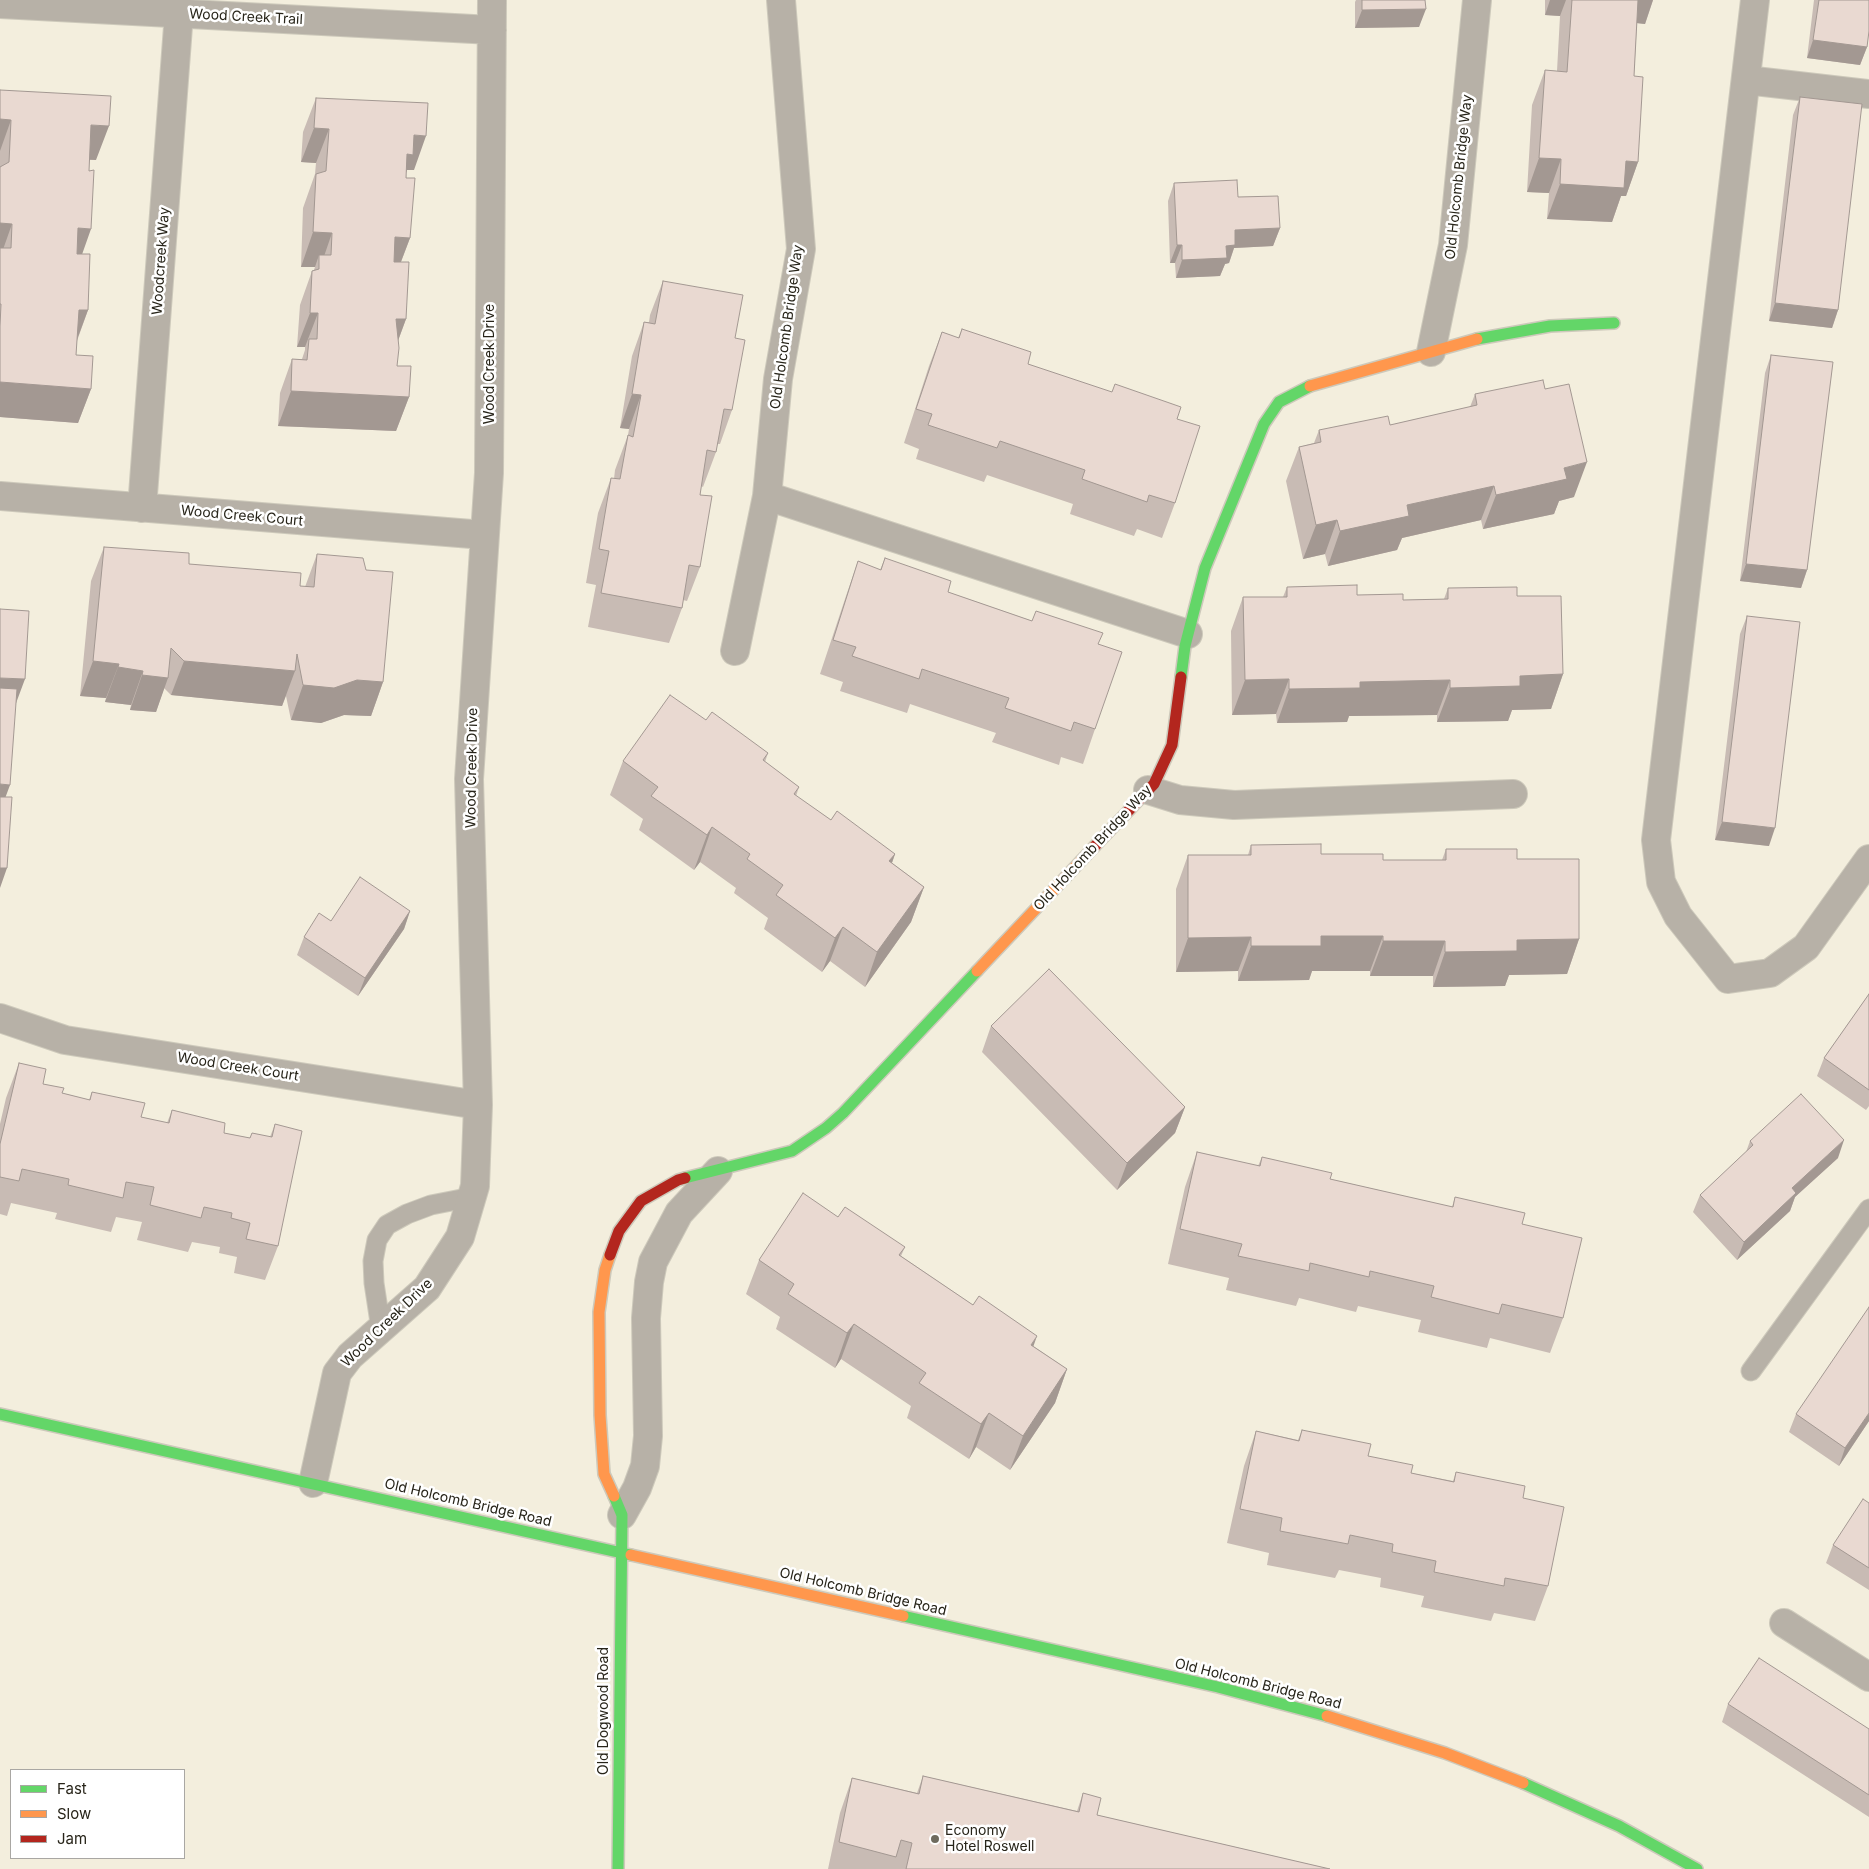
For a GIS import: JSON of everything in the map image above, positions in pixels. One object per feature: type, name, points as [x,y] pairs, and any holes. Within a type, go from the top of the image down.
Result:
[{"type":"street","name":"Wood Creek Drive","points":[[314,1483],[337,1373],[350,1356],[428,1288],[460,1237],[475,1186],[478,1105],[469,779],[489,474],[492,0]]},
{"type":"street","name":"Old Holcomb Bridge Way","points":[[735,652],[768,496],[778,379],[801,249],[781,0]]},
{"type":"street","name":"Old Holcomb Bridge Way","points":[[1430,352],[1453,245],[1478,0]]},
{"type":"street","points":[[1755,0],[1656,840],[1661,882],[1678,916],[1728,979],[1770,973],[1806,947],[1869,859]]},
{"type":"street","name":"Wood Creek Trail","points":[[0,4],[492,30]]},
{"type":"street","name":"Woodcreek Way","points":[[142,508],[179,14]]},
{"type":"street","points":[[1746,80],[1869,94]]},
{"type":"street","name":"Old Holcomb Bridge Way","points":[[621,1553],[622,1515],[604,1474],[600,1415],[599,1312],[605,1270],[619,1231],[641,1201],[678,1180],[792,1151],[826,1128],[843,1113],[1154,784],[1172,745],[1185,646],[1205,568],[1264,424],[1279,402],[1304,388],[1470,340],[1550,326],[1614,323]]},
{"type":"street","name":"Wood Creek Court","points":[[0,496],[484,535]]},
{"type":"street","points":[[768,496],[1188,634]]},
{"type":"street","points":[[1148,790],[1180,800],[1234,805],[1513,794]]},
{"type":"street","name":"Wood Creek Court","points":[[0,1018],[65,1040],[478,1105]]},
{"type":"street","name":"Old Holcomb Bridge Way","points":[[622,1515],[637,1488],[645,1466],[648,1436],[646,1318],[653,1262],[679,1213],[718,1171]]},
{"type":"street","name":"Old Holcomb Bridge Road","points":[[0,1414],[1218,1687],[1302,1708],[1445,1753],[1530,1786],[1619,1826],[1697,1869]]},
{"type":"street","name":"Old Dogwood Road","points":[[618,1869],[621,1553]]},
{"type":"street","points":[[1784,1623],[1869,1677]]},
{"type":"lane","points":[[381,1329],[374,1283],[373,1261],[377,1240],[386,1225],[407,1214],[431,1205],[472,1197]]},
{"type":"lane","points":[[1751,1371],[1869,1208]]},
{"type":"building","points":[[1362,0],[1425,0],[1426,9],[1362,10]]},
{"type":"building","points":[[1572,0],[1638,0],[1634,76],[1643,77],[1638,162],[1626,161],[1624,188],[1560,184],[1561,159],[1539,158],[1545,70],[1567,72]]},
{"type":"building","points":[[1819,0],[1869,0],[1867,47],[1813,40]]},
{"type":"building","points":[[0,90],[111,96],[109,126],[91,125],[89,171],[94,170],[91,229],[78,228],[77,254],[90,254],[88,310],[79,310],[76,355],[93,356],[91,389],[0,382],[0,248],[11,248],[12,224],[0,223],[0,167],[9,162],[11,120],[0,119]]},
{"type":"building","points":[[1800,97],[1862,104],[1838,310],[1775,303]]},
{"type":"building","points":[[316,98],[428,103],[426,136],[414,135],[413,155],[407,154],[406,178],[415,178],[410,238],[395,237],[394,262],[409,262],[406,319],[396,319],[399,348],[397,366],[411,366],[409,397],[291,391],[292,359],[307,360],[309,339],[317,339],[318,313],[310,313],[312,271],[319,269],[319,255],[331,255],[332,233],[313,232],[316,174],[326,171],[329,129],[314,128]]},
{"type":"building","points":[[1237,180],[1238,197],[1278,196],[1280,228],[1235,230],[1235,245],[1226,246],[1227,258],[1182,260],[1182,245],[1177,245],[1174,183]]},
{"type":"building","points":[[663,281],[743,295],[735,338],[745,340],[732,410],[724,409],[716,452],[707,450],[700,495],[712,496],[700,567],[689,565],[682,608],[601,593],[609,551],[599,549],[611,478],[620,479],[628,435],[633,437],[641,395],[632,394],[644,322],[655,324]]},
{"type":"building","points":[[962,329],[1031,352],[1028,364],[1112,392],[1115,384],[1181,407],[1177,419],[1200,426],[1175,503],[1149,495],[1147,502],[1082,479],[1085,470],[1000,441],[997,448],[928,425],[932,414],[916,409],[942,332],[959,338]]},
{"type":"building","points":[[1771,355],[1833,362],[1807,570],[1746,564]]},
{"type":"building","points":[[1543,380],[1545,389],[1569,384],[1587,462],[1564,468],[1567,479],[1496,495],[1494,486],[1407,505],[1409,516],[1340,531],[1337,520],[1316,525],[1299,447],[1321,442],[1319,430],[1388,416],[1390,425],[1477,405],[1475,394]]},
{"type":"building","points":[[104,547],[189,553],[189,564],[301,573],[300,586],[314,587],[317,554],[363,558],[366,570],[393,572],[383,682],[357,680],[334,688],[303,685],[297,654],[295,671],[184,661],[171,648],[168,678],[142,675],[143,671],[118,667],[119,664],[93,661]]},
{"type":"building","points":[[885,558],[951,581],[948,592],[1032,621],[1036,611],[1103,633],[1098,644],[1122,652],[1095,729],[1074,722],[1071,731],[1005,708],[1009,698],[922,669],[919,679],[852,656],[856,647],[833,640],[858,561],[881,570]]},
{"type":"building","points":[[1357,585],[1357,595],[1403,594],[1403,600],[1448,599],[1448,588],[1517,587],[1517,596],[1561,596],[1563,674],[1520,676],[1520,686],[1450,688],[1450,680],[1360,682],[1360,688],[1289,689],[1289,679],[1245,680],[1243,597],[1287,597],[1287,587]]},
{"type":"building","points":[[0,609],[29,611],[25,679],[0,678]]},
{"type":"building","points":[[1747,616],[1800,622],[1775,828],[1722,822]]},
{"type":"building","points":[[0,688],[17,689],[10,785],[0,784]]},
{"type":"building","points":[[670,695],[706,720],[712,712],[768,753],[763,760],[799,787],[794,794],[831,820],[837,811],[895,854],[889,861],[924,887],[877,952],[843,927],[835,938],[776,895],[783,885],[747,859],[750,854],[712,827],[707,835],[651,796],[658,787],[623,761]]},
{"type":"building","points":[[0,797],[12,797],[7,868],[0,868]]},
{"type":"building","points":[[1321,844],[1321,854],[1383,854],[1383,860],[1446,860],[1446,849],[1517,849],[1517,859],[1579,859],[1579,939],[1517,940],[1517,951],[1445,952],[1445,941],[1383,941],[1383,936],[1321,936],[1321,946],[1251,946],[1251,937],[1188,938],[1188,855],[1251,855],[1251,845]]},
{"type":"building","points":[[360,877],[410,911],[365,978],[304,937],[319,913],[331,921]]},
{"type":"building","points":[[1049,969],[1185,1107],[1127,1163],[991,1026]]},
{"type":"building","points":[[1869,994],[1869,1090],[1824,1058]]},
{"type":"building","points":[[19,1063],[46,1069],[43,1084],[64,1088],[62,1093],[90,1100],[92,1092],[145,1103],[141,1117],[169,1123],[172,1110],[225,1123],[224,1133],[250,1138],[252,1133],[272,1137],[275,1124],[302,1131],[278,1246],[246,1239],[250,1223],[231,1218],[232,1213],[204,1207],[201,1218],[150,1205],[154,1187],[126,1182],[123,1198],[68,1185],[69,1179],[22,1169],[19,1181],[0,1177],[0,1144]]},
{"type":"building","points":[[1801,1094],[1844,1140],[1792,1188],[1796,1193],[1744,1242],[1700,1195],[1753,1145],[1750,1141]]},
{"type":"building","points":[[1197,1152],[1260,1166],[1262,1157],[1332,1173],[1330,1179],[1453,1207],[1455,1197],[1525,1213],[1522,1224],[1582,1238],[1563,1318],[1502,1304],[1499,1314],[1431,1297],[1434,1286],[1370,1271],[1369,1277],[1310,1263],[1309,1271],[1238,1256],[1242,1244],[1180,1229]]},
{"type":"building","points":[[803,1193],[838,1217],[845,1207],[905,1247],[899,1255],[973,1305],[979,1296],[1037,1336],[1031,1345],[1067,1369],[1023,1436],[989,1413],[981,1424],[919,1383],[926,1373],[854,1324],[847,1333],[788,1294],[794,1284],[759,1260]]},
{"type":"building","points":[[1869,1307],[1869,1413],[1845,1448],[1796,1414]]},
{"type":"building","points":[[1302,1430],[1371,1444],[1368,1456],[1413,1465],[1411,1473],[1454,1482],[1456,1472],[1525,1486],[1523,1498],[1564,1507],[1548,1586],[1505,1578],[1504,1586],[1434,1572],[1436,1561],[1392,1552],[1393,1544],[1350,1535],[1348,1544],[1280,1531],[1282,1518],[1240,1509],[1256,1431],[1299,1441]]},
{"type":"building","points":[[1863,1499],[1869,1503],[1869,1568],[1833,1545]]},
{"type":"building","points":[[1759,1658],[1869,1729],[1869,1795],[1728,1704]]},
{"type":"building","points":[[923,1776],[1079,1812],[1083,1793],[1101,1798],[1097,1815],[1330,1869],[906,1869],[912,1843],[901,1840],[896,1857],[839,1842],[852,1778],[919,1794]]},
{"type":"traffic: fast","points":[[1477,339],[1550,326],[1614,323]]},
{"type":"traffic: fast","points":[[1181,677],[1185,646],[1205,568],[1264,424],[1279,402],[1310,386]]},
{"type":"traffic: fast","points":[[685,1178],[792,1151],[826,1128],[843,1113],[977,971]]},
{"type":"traffic: fast","points":[[0,1414],[631,1555]]},
{"type":"traffic: fast","points":[[614,1496],[622,1515],[618,1869]]},
{"type":"traffic: fast","points":[[903,1616],[1218,1687],[1327,1716]]},
{"type":"traffic: fast","points":[[1523,1783],[1619,1826],[1697,1869]]},
{"type":"traffic: slow","points":[[1310,386],[1477,339]]},
{"type":"traffic: slow","points":[[977,971],[1095,846]]},
{"type":"traffic: slow","points":[[610,1255],[605,1270],[599,1312],[600,1415],[604,1474],[614,1496]]},
{"type":"traffic: slow","points":[[631,1555],[903,1616]]},
{"type":"traffic: slow","points":[[1327,1716],[1445,1753],[1523,1783]]},
{"type":"traffic: jam","points":[[1095,846],[1154,784],[1172,745],[1181,677]]},
{"type":"traffic: jam","points":[[610,1255],[619,1231],[641,1201],[685,1178]]},
{"type":"place","name":"Economy Hotel Roswell","points":[[935,1839]]}]
